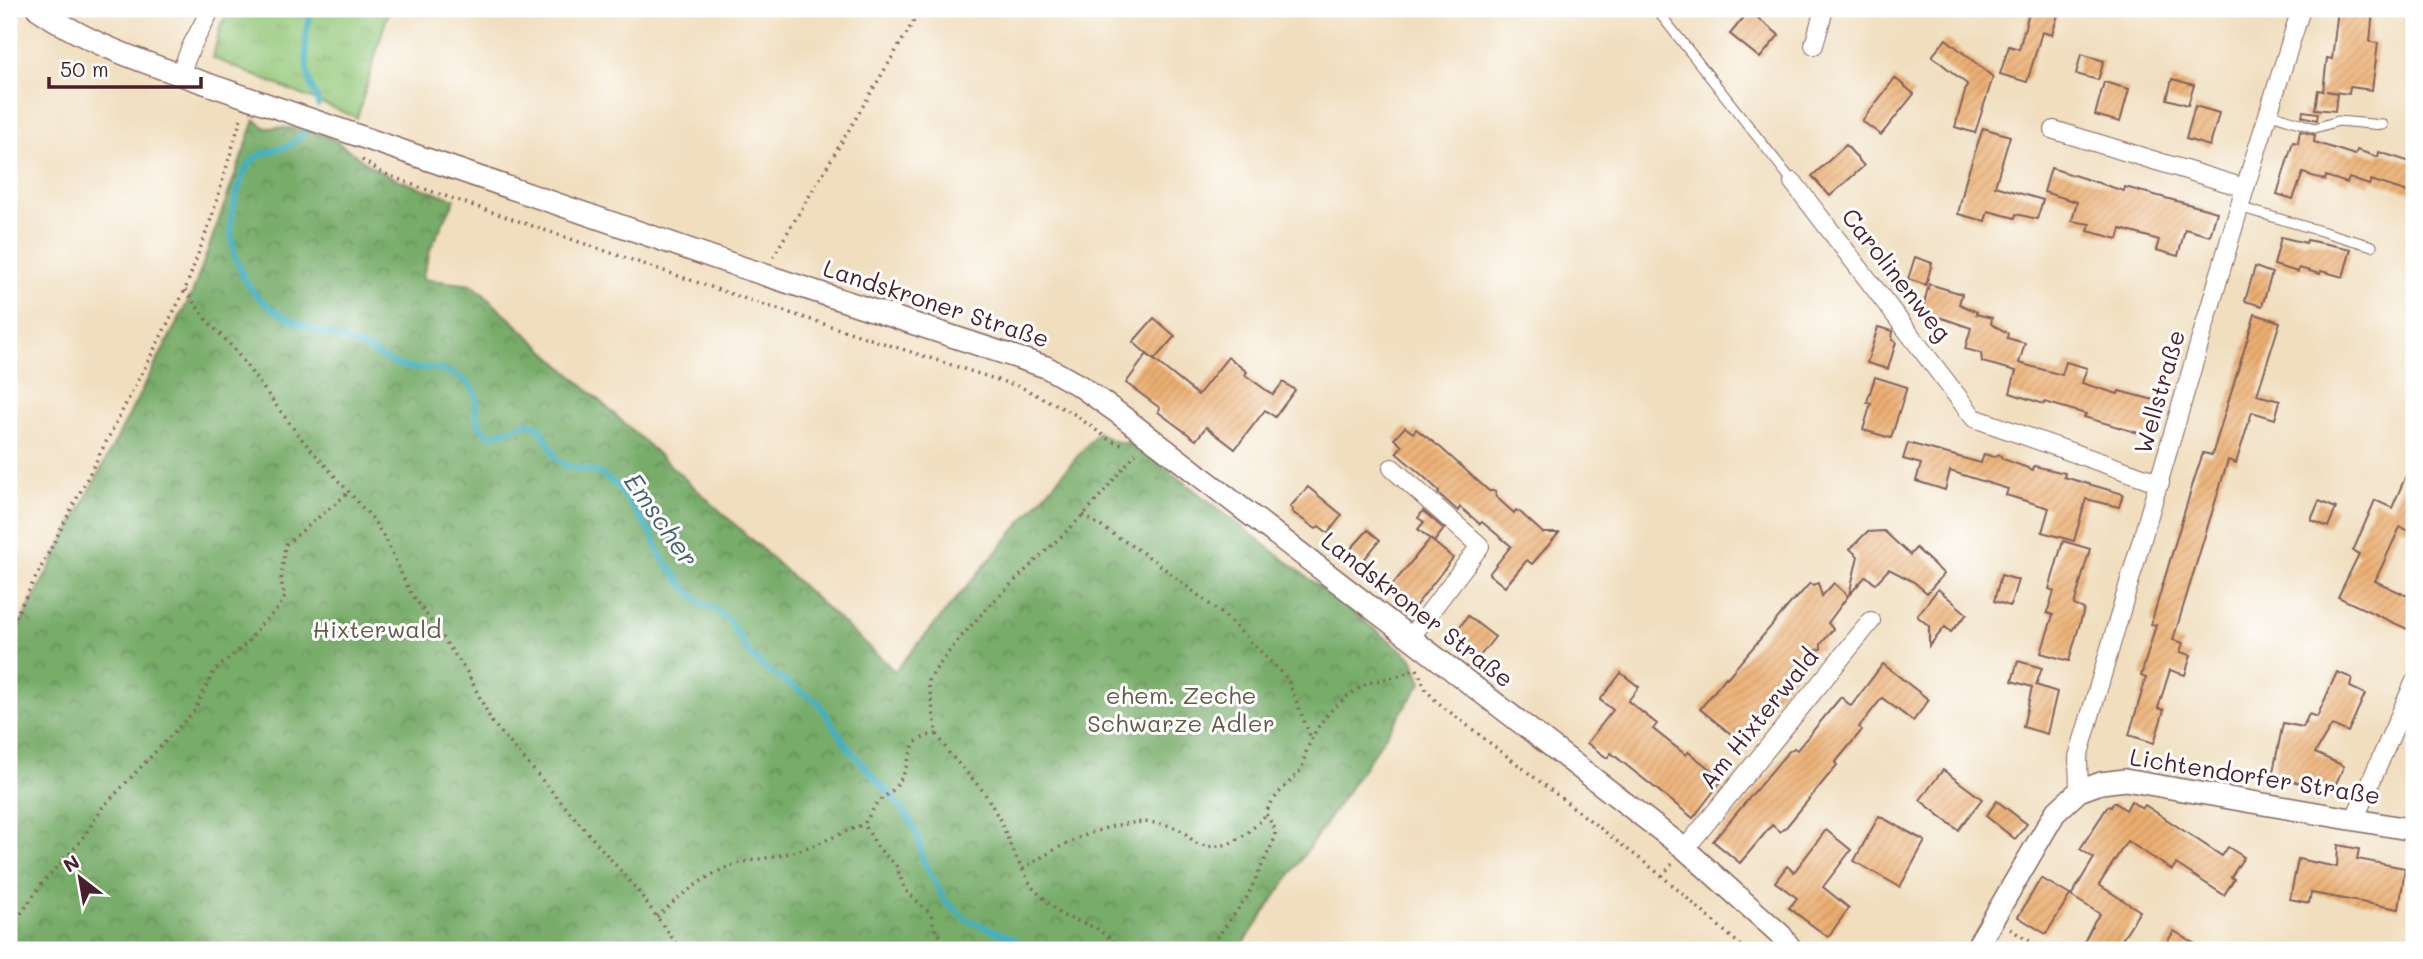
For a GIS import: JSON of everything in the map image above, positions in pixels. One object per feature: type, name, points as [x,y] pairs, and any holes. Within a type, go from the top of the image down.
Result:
[{"type":"street","name":"Landskroner Straße","points":[[38,9],[84,37],[114,51],[533,197],[1046,366],[1109,406],[1143,442],[1418,655],[1685,849],[1781,935],[1792,950]]},
{"type":"street","points":[[180,74],[211,9]]},
{"type":"street","points":[[1814,45],[1824,9]]},
{"type":"street","name":"Wellstraße","points":[[2079,791],[2078,757],[2239,207],[2301,9]]},
{"type":"street","points":[[2054,130],[2245,188]]},
{"type":"street","name":"Carolinenweg","points":[[1793,182],[1974,418],[2160,484]]},
{"type":"street","points":[[1392,468],[1480,546],[1418,655]]},
{"type":"street","name":"Am Hixterwald","points":[[1685,849],[1871,621]]},
{"type":"street","points":[[2354,820],[2413,689]]},
{"type":"street","name":"Lichtendorfer Straße","points":[[1975,950],[2055,813],[2079,791],[2101,783],[2125,780],[2414,830]]},
{"type":"lane","name":"Carolinenweg","points":[[1656,9],[1793,182]]},
{"type":"lane","points":[[2268,113],[2315,128],[2338,121],[2383,125]]},
{"type":"lane","points":[[2239,207],[2372,246]]},
{"type":"path","points":[[763,274],[921,9]]},
{"type":"path","points":[[9,629],[185,290],[212,216],[238,132],[246,96]]},
{"type":"path","points":[[358,158],[383,173],[429,190],[737,296],[1023,388],[1074,414],[1111,441],[1124,444],[1143,442]]},
{"type":"path","points":[[185,290],[205,318],[234,349],[299,436],[372,518],[387,542],[409,590],[467,672],[492,722],[638,891],[681,950]]},
{"type":"path","points":[[1126,950],[1096,929],[1061,915],[1032,887],[984,792],[937,734],[928,681],[947,652],[990,604],[1083,515],[1143,442]]},
{"type":"path","points":[[9,931],[43,882],[80,842],[102,808],[194,710],[214,671],[247,643],[262,623],[278,609],[285,597],[281,581],[285,545],[348,493]]},
{"type":"path","points":[[1083,515],[1151,558],[1227,618],[1287,678],[1312,739]]},
{"type":"path","points":[[1022,870],[1049,852],[1071,842],[1131,823],[1167,826],[1180,830],[1200,845],[1224,845],[1253,831],[1285,784],[1301,771],[1320,722],[1340,700],[1369,683],[1410,672],[1418,655]]},
{"type":"path","points":[[1418,655],[1426,690],[1437,702],[1662,876],[1746,950]]},
{"type":"path","points":[[657,917],[690,888],[718,872],[737,864],[789,853],[864,824],[877,803],[894,789],[903,776],[914,743],[926,736],[937,734]]},
{"type":"path","points":[[1210,950],[1251,889],[1275,838],[1275,829],[1266,814]]},
{"type":"path","points":[[864,824],[878,848],[896,865],[905,890],[931,914],[935,929],[951,950]]},
{"type":"path","points":[[1993,917],[2044,950]]},
{"type":"green space","points":[[231,9],[389,9],[357,118],[213,58],[221,24]]},
{"type":"green space","name":"Hixterwald","points":[[255,120],[266,128],[296,129],[326,136],[383,173],[455,199],[431,247],[422,279],[473,285],[895,671],[1098,432],[1114,441],[1133,443],[1412,658],[1422,682],[1239,950],[9,950],[9,646],[192,294]]},
{"type":"building","points":[[2030,9],[2059,11],[2052,35],[2042,32],[2027,82],[2000,74],[2009,46],[2019,49]]},
{"type":"building","points":[[2338,9],[2373,9],[2370,42],[2378,43],[2372,90],[2350,87],[2349,94],[2326,91],[2337,93],[2335,111],[2315,109],[2318,90],[2323,91],[2327,58],[2332,59]]},
{"type":"building","points":[[1749,11],[1779,35],[1760,58],[1730,34]]},
{"type":"building","points":[[1946,39],[1993,77],[1975,133],[1955,127],[1967,84],[1932,56]]},
{"type":"building","points":[[2081,54],[2104,61],[2098,80],[2076,74]]},
{"type":"building","points":[[1895,78],[1914,94],[1881,135],[1862,121]]},
{"type":"building","points":[[2172,79],[2194,85],[2188,105],[2167,99]]},
{"type":"building","points":[[2104,82],[2129,89],[2120,122],[2095,115]]},
{"type":"building","points":[[2195,106],[2219,113],[2210,146],[2186,139]]},
{"type":"building","points":[[2303,111],[2318,113],[2317,120],[2302,116]]},
{"type":"building","points":[[1983,128],[2010,136],[1995,186],[2043,200],[2037,219],[2016,214],[2015,218],[1988,211],[1985,221],[1958,214]]},
{"type":"building","points":[[2300,131],[2315,135],[2314,142],[2355,155],[2357,150],[2378,157],[2379,152],[2414,163],[2414,194],[2371,180],[2369,185],[2349,178],[2347,183],[2326,176],[2325,180],[2303,173],[2293,199],[2277,194],[2293,142],[2298,143]]},
{"type":"building","points":[[1846,145],[1864,166],[1830,196],[1812,176]]},
{"type":"building","points":[[2051,168],[2124,191],[2125,187],[2217,212],[2210,236],[2185,229],[2178,256],[2156,250],[2159,240],[2121,229],[2118,239],[2088,231],[2090,224],[2072,221],[2077,202],[2044,192]]},
{"type":"building","points":[[2281,237],[2351,249],[2343,277],[2299,268],[2298,272],[2274,265]]},
{"type":"building","points":[[1915,257],[1932,263],[1926,285],[1908,279]]},
{"type":"building","points":[[2255,267],[2272,273],[2262,306],[2245,301]]},
{"type":"building","points":[[1929,284],[1962,294],[1959,304],[1977,312],[1976,314],[1992,318],[1991,324],[2008,333],[2007,338],[2025,343],[2019,363],[2062,375],[2066,362],[2087,368],[2082,383],[2118,394],[2119,391],[2162,402],[2152,437],[2084,417],[2086,414],[2010,393],[2016,371],[1982,362],[1981,353],[1965,349],[1971,328],[1922,311]]},
{"type":"building","points":[[2255,314],[2280,322],[2257,395],[2280,401],[2275,419],[2252,412],[2236,463],[2228,460],[2173,640],[2183,643],[2180,652],[2191,655],[2185,675],[2170,670],[2158,708],[2164,710],[2154,743],[2129,735],[2146,678],[2141,676],[2156,625],[2151,624],[2203,453],[2212,455]]},
{"type":"building","points":[[1154,318],[1175,336],[1154,360],[1133,342]]},
{"type":"building","points":[[1878,327],[1893,331],[1892,340],[1896,342],[1888,369],[1867,363]]},
{"type":"building","points":[[1147,354],[1198,395],[1228,357],[1247,372],[1245,375],[1273,395],[1283,382],[1295,390],[1275,417],[1265,410],[1235,449],[1206,427],[1196,440],[1158,412],[1160,408],[1126,383]]},
{"type":"building","points":[[1875,377],[1907,387],[1891,438],[1863,430],[1871,403],[1867,402]]},
{"type":"building","points":[[1405,427],[1413,433],[1416,429],[1441,448],[1489,491],[1495,491],[1496,497],[1514,513],[1516,510],[1521,513],[1543,533],[1559,533],[1532,564],[1527,560],[1505,587],[1489,574],[1511,546],[1460,507],[1458,511],[1396,453],[1402,446],[1394,439]]},
{"type":"building","points":[[1908,443],[1981,463],[1984,454],[1994,457],[1999,454],[2003,459],[2033,470],[2034,466],[2065,473],[2064,477],[2123,494],[2119,507],[2086,499],[2074,541],[2042,532],[2049,508],[2006,495],[2008,489],[1950,471],[1945,490],[1916,481],[1921,464],[1903,459]]},
{"type":"building","points":[[2414,457],[2414,533],[2400,527],[2375,581],[2410,597],[2408,601],[2414,604],[2414,614],[2407,629],[2338,597],[2359,554],[2353,551],[2375,500],[2392,508]]},
{"type":"building","points":[[1308,487],[1342,515],[1328,533],[1319,526],[1316,529],[1292,512],[1290,507]]},
{"type":"building","points":[[2319,501],[2336,508],[2328,527],[2311,520]]},
{"type":"building","points":[[1423,511],[1444,529],[1434,542],[1418,529],[1424,522],[1418,518]]},
{"type":"building","points":[[1368,530],[1380,540],[1362,562],[1349,551]]},
{"type":"building","points":[[1884,531],[1910,555],[1916,548],[1944,574],[1927,593],[1914,582],[1889,569],[1875,584],[1866,576],[1849,595],[1858,556],[1850,549],[1867,532]]},
{"type":"building","points":[[1430,539],[1453,558],[1413,609],[1388,590]]},
{"type":"building","points":[[2063,541],[2090,549],[2074,605],[2084,609],[2069,661],[2041,653],[2053,615],[2047,613],[2054,591],[2049,589]]},
{"type":"building","points":[[2001,575],[2018,580],[2010,606],[1994,601]]},
{"type":"building","points":[[1810,583],[1818,583],[1822,596],[1834,583],[1848,596],[1828,623],[1833,629],[1821,644],[1821,649],[1816,650],[1741,742],[1700,709]]},
{"type":"building","points":[[1938,589],[1967,614],[1951,632],[1945,627],[1929,646],[1929,626],[1917,616]]},
{"type":"building","points":[[1468,616],[1495,637],[1479,657],[1452,637]]},
{"type":"building","points":[[2018,661],[2042,668],[2036,685],[2057,692],[2047,734],[2023,727],[2032,687],[2012,681]]},
{"type":"building","points":[[1883,664],[1929,700],[1913,721],[1882,698],[1859,727],[1862,730],[1835,763],[1837,765],[1780,832],[1772,825],[1740,863],[1713,841],[1787,753],[1794,748],[1797,750],[1841,697],[1851,706]]},
{"type":"building","points":[[2337,672],[2352,678],[2350,687],[2365,694],[2348,732],[2332,725],[2315,753],[2344,766],[2333,790],[2272,777],[2283,723],[2303,727],[2309,714],[2317,717]]},
{"type":"building","points":[[1621,673],[1639,687],[1628,701],[1657,724],[1653,729],[1723,779],[1693,818],[1611,753],[1607,758],[1587,743],[1613,710],[1600,700]]},
{"type":"building","points":[[1943,770],[1982,799],[1958,830],[1920,800]]},
{"type":"building","points":[[1997,801],[2027,824],[2015,839],[1986,816]]},
{"type":"building","points":[[2131,801],[2142,809],[2145,805],[2222,856],[2228,847],[2244,857],[2231,877],[2234,879],[2224,895],[2176,864],[2172,870],[2127,841],[2099,885],[2140,911],[2115,950],[2080,950],[2100,914],[2071,896],[2094,858],[2080,849],[2108,806],[2111,807],[2114,802],[2126,810]]},
{"type":"building","points":[[1879,816],[1925,841],[1900,887],[1854,861]]},
{"type":"building","points":[[1826,830],[1851,850],[1823,887],[1849,908],[1828,937],[1789,908],[1797,898],[1775,882],[1787,866],[1794,872]]},
{"type":"building","points":[[2338,845],[2359,849],[2357,859],[2405,868],[2399,909],[2311,893],[2309,903],[2290,899],[2298,859],[2337,867]]},
{"type":"building","points":[[2041,878],[2070,895],[2046,934],[2018,917]]},
{"type":"building","points":[[2174,931],[2205,950],[2162,950]]},
{"type":"waterway","name":"Emscher","points":[[313,9],[306,34],[306,52],[309,79],[318,105]]},
{"type":"waterway","name":"Emscher","points":[[306,131],[290,145],[255,158],[247,168],[236,196],[231,233],[236,260],[245,280],[258,297],[273,310],[292,320],[363,348],[392,363],[410,368],[437,369],[456,375],[475,391],[479,425],[491,436],[526,423],[540,427],[556,458],[564,465],[597,472],[617,485],[652,535],[661,556],[687,590],[729,621],[749,653],[767,670],[818,702],[849,749],[909,818],[919,840],[923,860],[945,901],[967,920],[1010,937],[1028,950]]},
{"type":"park label","name":"ehem. Zeche Schwarze Adler","points":[[1181,710]]}]
